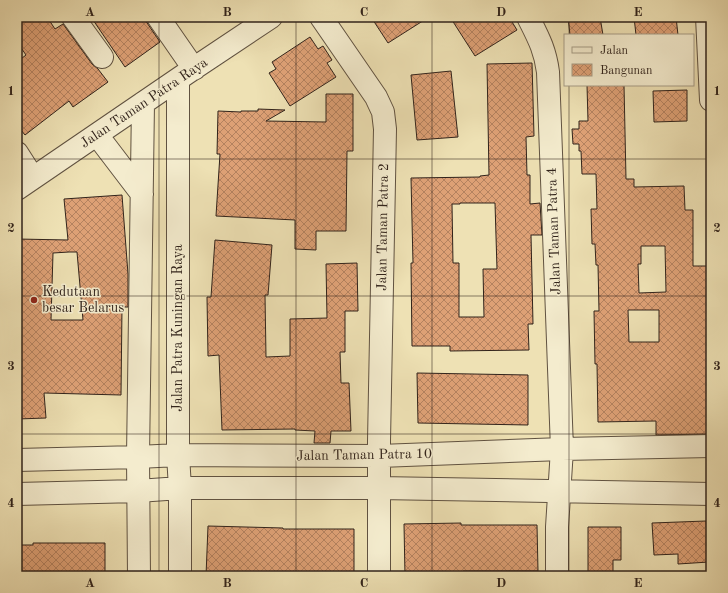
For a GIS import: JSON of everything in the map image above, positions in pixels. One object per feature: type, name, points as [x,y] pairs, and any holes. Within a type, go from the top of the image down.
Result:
[{"type":"street","points":[[73,17],[102,58]]},
{"type":"street","points":[[158,17],[186,74]]},
{"type":"street","name":"Jalan Taman Patra Raya","points":[[25,183],[271,17]]},
{"type":"street","name":"Jalan Taman Patra 2","points":[[321,17],[376,98],[383,112],[385,129],[379,441],[380,576]]},
{"type":"street","name":"Jalan Taman Patra 4","points":[[528,17],[542,45],[548,72],[562,449],[557,527],[557,576]]},
{"type":"street","points":[[707,17],[711,99]]},
{"type":"street","name":"Jalan Patra Kuningan Raya","points":[[180,576],[180,488],[178,455],[186,74]]},
{"type":"street","points":[[139,576],[138,457],[143,103]]},
{"type":"street","points":[[96,135],[142,194]]},
{"type":"street","points":[[17,153],[25,183]]},
{"type":"street","name":"Jalan Taman Patra 10","points":[[17,460],[178,455],[380,456],[562,449],[711,446]]},
{"type":"street","points":[[17,494],[138,491],[180,488],[379,488],[711,494]]},
{"type":"building","points":[[17,17],[47,17],[55,29],[63,24],[92,64],[108,82],[73,107],[69,101],[25,135],[17,125],[17,62],[26,55],[17,42]]},
{"type":"building","points":[[91,17],[143,17],[160,42],[125,67]]},
{"type":"building","points":[[371,17],[429,17],[388,43]]},
{"type":"building","points":[[450,17],[509,17],[517,30],[475,56]]},
{"type":"building","points":[[568,17],[600,17],[603,34],[570,34]]},
{"type":"building","points":[[634,17],[676,17],[678,34],[636,34]]},
{"type":"building","points":[[310,37],[318,49],[323,46],[332,60],[327,63],[336,77],[290,106],[269,73],[276,69],[272,62]]},
{"type":"building","points":[[532,63],[534,136],[526,137],[527,175],[530,175],[530,204],[540,203],[542,235],[531,235],[533,324],[528,324],[529,350],[450,351],[450,346],[412,346],[411,263],[413,263],[411,178],[480,177],[489,175],[487,64]],"holes":[[[495,203],[497,269],[483,269],[484,317],[459,317],[459,263],[453,263],[452,204]]]},
{"type":"building","points":[[451,71],[458,137],[417,140],[411,75]]},
{"type":"building","points":[[587,86],[624,86],[626,179],[634,179],[634,187],[684,186],[685,210],[693,210],[693,266],[711,266],[711,434],[656,435],[656,421],[598,422],[594,311],[599,311],[598,265],[596,265],[595,244],[592,244],[591,209],[597,209],[596,174],[582,174],[581,151],[579,151],[579,144],[573,144],[572,129],[579,129],[579,121],[588,121]],"holes":[[[641,246],[665,246],[666,292],[639,293],[638,264],[641,264]],[[628,310],[659,310],[659,342],[629,342]]]},
{"type":"building","points":[[687,90],[687,121],[654,122],[653,91]]},
{"type":"building","points":[[326,94],[353,94],[353,151],[347,151],[346,231],[316,231],[316,250],[295,249],[295,220],[216,216],[220,154],[217,154],[218,111],[241,112],[258,111],[258,109],[285,110],[266,121],[326,122]]},
{"type":"building","points":[[122,195],[128,274],[128,307],[122,307],[121,395],[44,393],[46,418],[17,419],[17,239],[68,240],[64,199]],"holes":[[[77,252],[83,320],[51,320],[53,253]]]},
{"type":"building","points":[[215,240],[272,245],[268,295],[265,295],[266,357],[290,356],[290,319],[327,318],[326,264],[357,263],[358,311],[345,311],[345,352],[340,352],[341,383],[349,383],[351,431],[331,431],[330,443],[314,443],[315,431],[295,429],[222,430],[219,355],[208,356],[207,297],[211,297]]},
{"type":"building","points":[[417,373],[528,375],[528,425],[418,423]]},
{"type":"building","points":[[706,521],[709,562],[678,564],[678,554],[654,555],[652,523]]},
{"type":"building","points":[[461,523],[461,525],[537,525],[538,571],[463,571],[463,576],[405,576],[404,524]]},
{"type":"building","points":[[208,526],[283,529],[354,529],[354,576],[206,576]]},
{"type":"building","points":[[588,527],[621,527],[621,560],[613,560],[613,576],[588,576]]},
{"type":"building","points":[[33,543],[105,543],[105,576],[17,576],[17,545],[33,545]]},
{"type":"place","name":"Kedutaan besar Belarus","points":[[34,300]]}]
